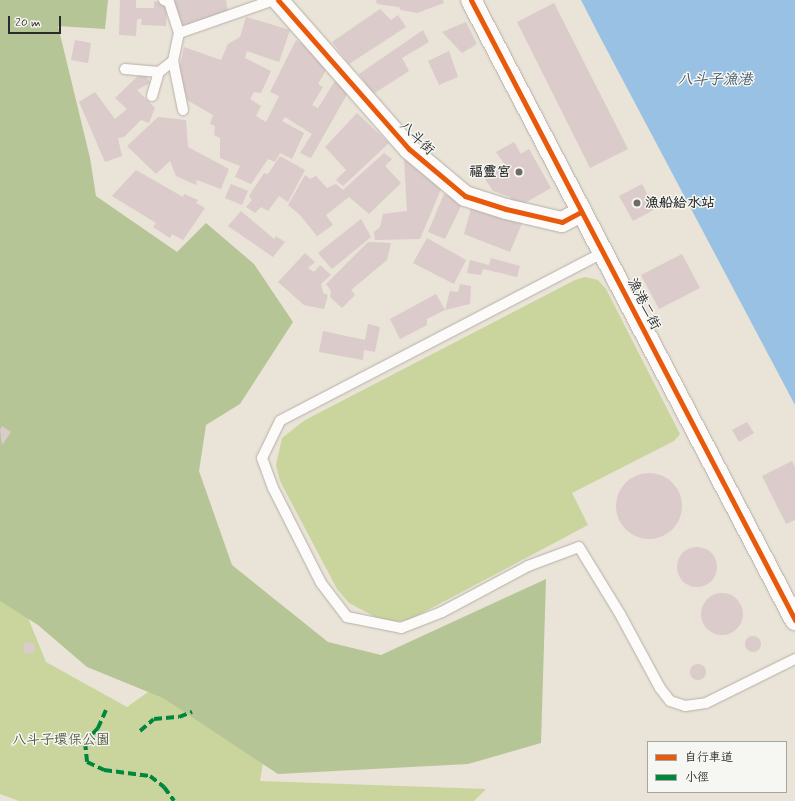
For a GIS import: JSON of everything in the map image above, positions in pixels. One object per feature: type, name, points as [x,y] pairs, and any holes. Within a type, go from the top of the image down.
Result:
[{"type":"street","name":"八斗街","points":[[278,0],[409,150],[465,196],[506,209],[562,222],[581,212]]},
{"type":"street","name":"漁港二街","points":[[471,0],[795,620]]},
{"type":"lane","points":[[164,0],[170,2],[179,33],[173,61],[184,110]]},
{"type":"lane","points":[[179,33],[274,0]]},
{"type":"lane","points":[[152,96],[159,72],[173,61]]},
{"type":"lane","points":[[125,69],[159,72]]},
{"type":"lane","points":[[604,252],[280,421],[262,458],[273,488],[321,583],[347,616],[401,628],[442,612],[528,566],[579,547],[620,614],[660,688],[670,701],[685,706],[706,702],[795,659]]},
{"type":"green space","points":[[0,0],[108,0],[105,29],[58,26],[90,158],[96,196],[177,252],[206,223],[254,264],[293,322],[240,404],[206,425],[199,471],[232,565],[328,642],[381,655],[546,579],[541,743],[468,764],[278,774],[163,698],[87,667],[38,625],[0,601]]},
{"type":"green space","points":[[585,277],[598,280],[606,289],[680,434],[674,441],[572,493],[588,525],[409,620],[394,622],[377,618],[349,603],[337,589],[280,481],[276,465],[282,438],[305,420],[575,280]]},
{"type":"green space","name":"八斗子環保公園","points":[[0,571],[24,608],[46,662],[127,707],[151,690],[266,746],[260,781],[486,789],[474,801],[19,801],[0,794]]},
{"type":"water","name":"八斗子漁港","points":[[581,0],[795,0],[795,405],[600,37]]},
{"type":"building","points":[[120,0],[136,0],[136,8],[154,8],[154,1],[167,4],[166,26],[141,25],[142,19],[137,19],[136,36],[119,35]]},
{"type":"building","points":[[172,0],[226,0],[228,14],[181,26]]},
{"type":"building","points":[[376,0],[443,0],[444,3],[417,13],[401,10],[399,7],[377,4]]},
{"type":"building","points":[[554,3],[628,149],[590,168],[517,22]]},
{"type":"building","points":[[380,9],[391,20],[398,15],[406,27],[349,64],[332,42]]},
{"type":"building","points":[[246,17],[290,30],[279,62],[247,51],[245,58],[271,71],[261,93],[254,92],[250,99],[261,106],[256,116],[266,122],[279,96],[270,92],[296,40],[330,63],[318,84],[323,87],[312,105],[318,108],[335,81],[350,89],[311,158],[300,153],[312,134],[285,117],[282,121],[304,133],[292,159],[280,153],[275,162],[268,159],[251,184],[235,177],[240,166],[220,158],[220,138],[214,135],[215,126],[210,124],[213,115],[187,100],[179,70],[184,47],[221,60],[228,44],[240,37]]},
{"type":"building","points":[[466,22],[477,44],[462,53],[442,32]]},
{"type":"building","points":[[423,30],[429,42],[402,58],[409,71],[373,94],[359,74]]},
{"type":"building","points":[[75,40],[91,43],[88,63],[71,60]]},
{"type":"building","points":[[449,51],[458,77],[439,85],[428,61]]},
{"type":"building","points":[[146,75],[150,83],[137,90],[155,108],[149,123],[141,120],[124,137],[118,138],[122,156],[105,162],[79,102],[95,92],[115,119],[127,109],[115,98],[138,76]]},
{"type":"building","points":[[357,113],[389,143],[343,186],[336,180],[346,170],[325,147]]},
{"type":"building","points":[[158,117],[186,120],[188,147],[229,169],[221,189],[197,180],[196,185],[176,176],[170,161],[156,174],[127,146]]},
{"type":"building","name":"福靈宮","points":[[514,142],[521,154],[529,149],[551,188],[518,207],[510,197],[493,191],[485,179],[505,165],[496,152]]},
{"type":"building","points":[[384,153],[392,159],[385,166],[401,183],[369,214],[349,197],[326,215],[333,225],[317,236],[300,215],[288,205],[305,175],[310,179],[316,176],[327,188],[336,184],[343,190]]},
{"type":"building","points":[[280,156],[305,170],[288,202],[279,196],[268,211],[261,207],[255,213],[246,207],[252,200],[249,196],[264,173],[268,174]]},
{"type":"building","points":[[404,159],[441,189],[420,239],[375,240],[374,232],[380,227],[383,214],[407,211]]},
{"type":"building","points":[[136,170],[183,197],[184,194],[198,200],[196,203],[205,208],[183,240],[172,234],[170,238],[153,227],[156,223],[112,196]]},
{"type":"building","points":[[231,184],[248,191],[242,205],[225,198]]},
{"type":"building","name":"漁船給水站","points":[[642,184],[655,209],[633,221],[619,196]]},
{"type":"building","points":[[444,194],[463,202],[445,239],[428,232]]},
{"type":"building","points":[[472,205],[523,221],[510,252],[464,234]]},
{"type":"building","points":[[241,211],[274,239],[276,236],[285,242],[273,257],[228,226]]},
{"type":"building","points":[[361,219],[371,237],[332,269],[318,253]]},
{"type":"building","points":[[427,238],[466,260],[454,284],[413,263]]},
{"type":"building","points":[[368,242],[391,243],[387,260],[351,290],[355,295],[342,308],[330,297],[331,291],[326,284]]},
{"type":"building","points":[[305,253],[315,262],[308,268],[314,272],[320,265],[331,275],[321,284],[323,293],[328,295],[324,309],[304,305],[278,282]]},
{"type":"building","points":[[682,254],[700,288],[659,309],[641,275]]},
{"type":"building","points":[[491,258],[520,266],[517,277],[483,269],[481,275],[467,273],[470,260],[489,265]]},
{"type":"building","points":[[460,284],[471,286],[470,304],[445,310],[450,291],[458,292]]},
{"type":"building","points":[[436,294],[445,310],[427,319],[427,325],[400,339],[390,319]]},
{"type":"building","points":[[368,324],[380,327],[375,352],[364,350],[363,360],[319,352],[323,331],[365,340]]},
{"type":"building","points":[[747,422],[754,433],[739,442],[732,430]]},
{"type":"building","points":[[2,426],[11,432],[2,445],[0,430]]},
{"type":"building","points":[[792,461],[795,467],[795,520],[786,524],[762,476]]},
{"type":"building","points":[[643,473],[655,473],[667,478],[677,488],[682,500],[680,519],[667,534],[655,539],[643,539],[631,534],[621,524],[616,512],[616,500],[621,488],[631,478]]},
{"type":"building","points":[[701,547],[708,550],[714,556],[717,567],[716,575],[708,584],[701,587],[693,587],[686,584],[678,575],[677,563],[680,556],[689,548]]},
{"type":"building","points":[[722,593],[737,599],[743,614],[737,629],[722,635],[707,629],[701,614],[707,599]]},
{"type":"building","points":[[753,636],[759,638],[761,644],[759,650],[753,652],[747,650],[745,644],[747,638]]},
{"type":"building","points":[[27,642],[31,642],[35,648],[31,654],[27,654],[23,650],[23,646]]},
{"type":"building","points":[[698,664],[704,666],[706,672],[704,678],[698,680],[692,678],[690,672],[692,666]]},
{"type":"marked path","points":[[106,710],[98,728],[85,742],[87,762],[104,770],[150,776],[164,787],[174,801]]},
{"type":"marked path","points":[[140,731],[154,719],[179,717],[192,712]]},
{"type":"cycle path","points":[[278,0],[409,149],[465,196],[506,209],[562,222],[581,212]]},
{"type":"cycle path","points":[[471,0],[795,620]]},
{"type":"place","name":"福靈宮","points":[[519,172]]},
{"type":"place","name":"漁船給水站","points":[[637,203]]}]
